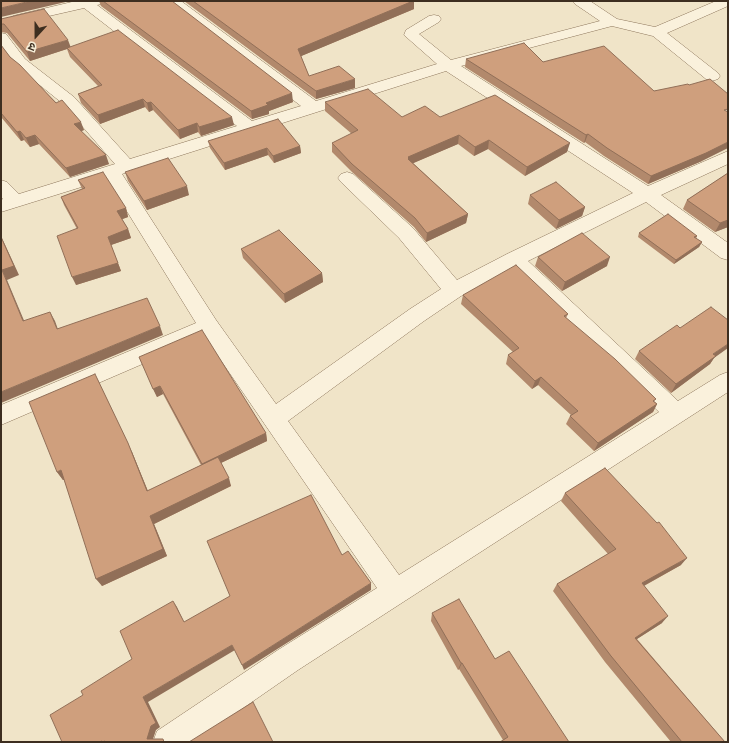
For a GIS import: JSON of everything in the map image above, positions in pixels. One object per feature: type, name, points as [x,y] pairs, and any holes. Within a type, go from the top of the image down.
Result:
[{"type":"street","points":[[172,1],[313,107]]},
{"type":"street","points":[[580,1],[612,22],[657,32],[728,1]]},
{"type":"street","points":[[1,23],[88,2],[250,128]]},
{"type":"street","points":[[434,19],[411,33],[411,35],[448,65],[647,194],[728,253]]},
{"type":"street","points":[[1,186],[8,204],[120,170],[448,65],[612,22]]},
{"type":"street","points":[[657,32],[712,76]]},
{"type":"street","points":[[1,37],[20,62],[68,100],[120,170],[209,326],[272,419],[395,592]]},
{"type":"street","points":[[272,419],[417,315],[454,291],[514,259],[647,194],[728,157]]},
{"type":"street","points":[[347,178],[406,233],[454,291]]},
{"type":"street","points":[[514,259],[675,413]]},
{"type":"street","points":[[1,415],[209,326]]},
{"type":"street","points":[[168,742],[288,660],[675,413],[728,381]]},
{"type":"building","points":[[1,1],[31,1],[1,8]]},
{"type":"building","points":[[103,1],[172,1],[292,93],[266,103],[268,105],[251,111]]},
{"type":"building","points":[[193,1],[413,1],[298,49],[309,76],[339,66],[355,79],[316,91]]},
{"type":"building","points":[[44,9],[68,40],[27,52],[4,24],[1,24],[1,19]]},
{"type":"building","points":[[118,30],[232,117],[199,127],[197,123],[178,130],[151,102],[147,103],[143,99],[98,115],[78,94],[102,85],[67,48]]},
{"type":"building","points":[[524,43],[543,62],[604,46],[654,91],[689,85],[710,79],[728,94],[728,109],[724,110],[728,112],[728,142],[651,176],[588,134],[586,135],[466,59]]},
{"type":"building","points":[[1,45],[10,57],[20,65],[56,103],[62,100],[81,122],[74,124],[106,155],[66,168],[35,135],[26,138],[20,131],[17,132],[1,113]]},
{"type":"building","points":[[368,89],[402,117],[425,106],[440,117],[495,95],[570,143],[527,167],[489,140],[475,147],[459,135],[408,157],[408,159],[468,214],[427,233],[415,218],[352,164],[332,143],[358,130],[325,102]]},
{"type":"building","points":[[278,119],[300,146],[273,156],[267,148],[224,163],[208,141]]},
{"type":"building","points":[[168,158],[187,186],[144,201],[125,172]]},
{"type":"building","points":[[103,172],[126,208],[117,211],[128,229],[108,237],[118,263],[72,277],[57,236],[78,228],[61,197],[85,188],[78,180]]},
{"type":"building","points":[[728,173],[728,220],[720,223],[687,200]]},
{"type":"building","points":[[556,182],[585,207],[559,220],[530,195]]},
{"type":"building","points":[[668,214],[697,236],[694,237],[702,242],[676,260],[639,233]]},
{"type":"building","points":[[279,230],[322,273],[284,294],[241,249]]},
{"type":"building","points":[[582,233],[610,257],[565,282],[538,257]]},
{"type":"building","points":[[1,237],[14,266],[2,270],[23,321],[50,312],[57,329],[147,298],[160,326],[1,392]]},
{"type":"building","points":[[516,265],[568,314],[564,316],[615,359],[656,399],[653,401],[657,404],[598,443],[570,416],[578,411],[541,377],[535,381],[508,355],[519,348],[463,295]]},
{"type":"building","points":[[711,307],[728,320],[728,344],[713,354],[716,356],[676,384],[639,351],[677,325],[680,328]]},
{"type":"building","points":[[202,330],[266,433],[202,464],[160,386],[153,389],[139,357]]},
{"type":"building","points":[[95,374],[128,443],[147,491],[218,457],[229,478],[150,516],[163,549],[96,579],[61,470],[57,472],[29,402]]},
{"type":"building","points":[[605,468],[657,523],[659,522],[687,558],[642,583],[668,616],[635,638],[725,742],[682,742],[611,656],[557,584],[616,549],[565,493]]},
{"type":"building","points":[[311,495],[342,555],[348,551],[371,583],[242,665],[232,645],[143,697],[156,723],[151,726],[147,739],[163,739],[164,742],[62,742],[50,715],[83,695],[81,691],[132,659],[120,631],[173,601],[184,622],[230,596],[207,541]]},
{"type":"building","points":[[459,599],[495,659],[509,651],[569,742],[500,742],[508,737],[461,663],[432,613]]},
{"type":"building","points":[[253,702],[273,742],[189,742]]}]
